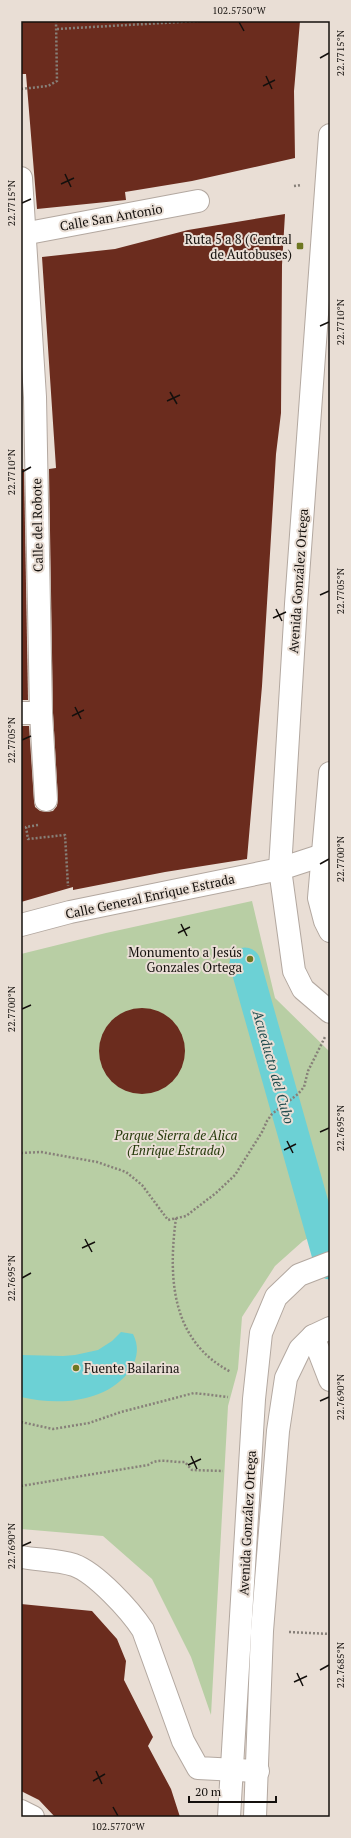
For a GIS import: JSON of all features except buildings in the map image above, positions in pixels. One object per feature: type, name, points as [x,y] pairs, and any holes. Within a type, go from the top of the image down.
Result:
[{"type":"street","name":"Avenida González Ortega","points":[[330,135],[329,180],[296,604],[280,869],[294,971],[303,989],[330,1012]]},
{"type":"street","name":"Calle del Robote","points":[[21,178],[25,327],[34,397],[31,713],[46,800]]},
{"type":"street","name":"Calle San Antonio","points":[[23,234],[198,201]]},
{"type":"street","points":[[330,773],[319,898],[325,921],[330,931]]},
{"type":"street","name":"Calle General Enrique Estrada","points":[[21,925],[70,912],[280,869],[323,855]]},
{"type":"street","name":"Avenida González Ortega","points":[[229,1817],[254,1399],[261,1333],[276,1297],[299,1275],[330,1263]]},
{"type":"street","name":"Avenida González Ortega","points":[[255,1817],[258,1771],[262,1631],[278,1431],[286,1378],[300,1349],[322,1332]]},
{"type":"street","points":[[322,1332],[330,1380]]},
{"type":"street","points":[[21,1557],[73,1565],[89,1572],[134,1616],[143,1630],[183,1741],[198,1768],[258,1771]]},
{"type":"street","points":[[21,1811],[32,1817]]},
{"type":"path","points":[[21,89],[48,86],[57,80],[56,21]]},
{"type":"path","points":[[57,29],[198,21]]},
{"type":"path","points":[[44,825],[26,827],[28,840],[65,835],[70,912]]},
{"type":"path","points":[[21,1153],[41,1152],[90,1161],[126,1172],[142,1185],[168,1220],[186,1216],[235,1176],[262,1132],[267,1121],[304,1087],[308,1071],[327,1034]]},
{"type":"path","points":[[176,1218],[172,1250],[174,1286],[180,1315],[193,1341],[216,1364],[237,1375],[256,1377]]},
{"type":"path","points":[[21,1422],[53,1429],[60,1428],[89,1423],[121,1412],[194,1393],[254,1399]]},
{"type":"path","points":[[21,1486],[118,1471],[148,1465],[152,1462],[159,1461],[185,1462],[192,1470],[250,1473]]},
{"type":"path","points":[[262,1631],[330,1634]]},
{"type":"green space","name":"Parque Sierra de Alica (Enrique Estrada)","points":[[252,901],[275,998],[330,1052],[330,1227],[303,1241],[275,1266],[242,1317],[238,1369],[228,1406],[211,1715],[191,1657],[152,1579],[103,1536],[21,1529],[21,954],[106,933]]},
{"type":"water","name":"Fuente Bailarina","points":[[121,1332],[133,1334],[137,1352],[131,1369],[121,1380],[109,1389],[96,1395],[66,1401],[36,1400],[21,1397],[21,1355],[63,1356],[98,1350],[112,1341]]},
{"type":"waterway","name":"Acueducto del Cubo","points":[[245,963],[330,1264]]},
{"type":"place","name":"Ruta 5 a 8 (Central de Autobuses)","points":[[300,246]]},
{"type":"place","name":"Monumento a Jesús Gonzales Ortega","points":[[250,959]]},
{"type":"place","name":"Fuente Bailarina","points":[[76,1368]]}]
